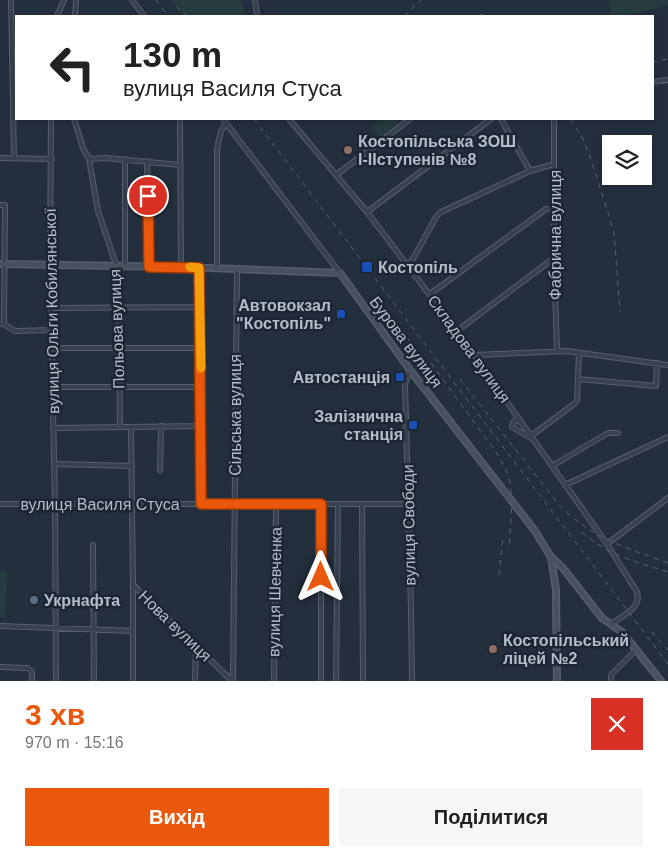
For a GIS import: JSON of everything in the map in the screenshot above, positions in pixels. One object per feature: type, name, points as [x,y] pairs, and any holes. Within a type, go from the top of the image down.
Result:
[{"type":"main road","points":[[3,264],[181,267],[340,273]]},
{"type":"main road","name":"Бурова вулиця","points":[[340,273],[410,370],[535,531],[551,557]]},
{"type":"main road","points":[[551,557],[602,618],[622,632],[661,681]]},
{"type":"main road","points":[[551,557],[556,573]]},
{"type":"main road","points":[[557,681],[555,564],[561,567]]},
{"type":"main road","points":[[556,573],[561,567]]},
{"type":"main road","points":[[556,573],[568,576]]},
{"type":"street","points":[[11,0],[14,158]]},
{"type":"street","points":[[57,15],[64,0]]},
{"type":"street","points":[[76,0],[76,15]]},
{"type":"street","points":[[132,0],[143,15]]},
{"type":"street","points":[[255,0],[257,15]]},
{"type":"street","points":[[655,82],[668,80]]},
{"type":"street","name":"вулиця Ольги Кобилянської","points":[[51,120],[50,265],[54,428],[56,681]]},
{"type":"street","name":"Польова вулиця","points":[[74,120],[88,159],[98,211],[116,267],[119,308],[120,427]]},
{"type":"street","points":[[180,120],[181,267]]},
{"type":"street","name":"Складова вулиця","points":[[290,120],[367,212],[457,330],[607,544],[639,597],[637,604],[611,624]]},
{"type":"street","points":[[336,175],[409,120]]},
{"type":"street","points":[[367,212],[490,120]]},
{"type":"street","points":[[502,120],[530,171]]},
{"type":"street","name":"Фабрична вулиця","points":[[554,120],[554,258],[557,351]]},
{"type":"street","points":[[217,269],[217,149],[224,121]]},
{"type":"street","name":"Бурова вулиця","points":[[224,121],[340,273]]},
{"type":"street","points":[[0,158],[52,159]]},
{"type":"street","points":[[88,159],[125,159],[180,165]]},
{"type":"street","points":[[125,159],[125,267]]},
{"type":"street","points":[[147,161],[149,267]]},
{"type":"street","points":[[408,266],[436,216],[441,212],[530,171],[554,164]]},
{"type":"street","points":[[0,204],[5,205],[2,324],[15,331],[52,330]]},
{"type":"street","points":[[430,294],[546,209],[554,208]]},
{"type":"street","points":[[457,330],[554,258]]},
{"type":"street","points":[[199,268],[201,504]]},
{"type":"street","name":"Сільська вулиця","points":[[232,681],[237,269]]},
{"type":"street","points":[[51,308],[200,307]]},
{"type":"street","points":[[52,348],[200,348]]},
{"type":"street","points":[[474,355],[557,351],[579,352],[668,365]]},
{"type":"street","points":[[523,425],[516,420],[512,427],[532,438],[577,401],[579,352]]},
{"type":"street","points":[[578,379],[656,386],[657,363]]},
{"type":"street","name":"вулиця Свободи","points":[[410,370],[405,384],[412,681]]},
{"type":"street","points":[[53,387],[201,388]]},
{"type":"street","points":[[160,470],[161,426]]},
{"type":"street","points":[[54,428],[201,426]]},
{"type":"street","points":[[131,427],[132,504]]},
{"type":"street","points":[[552,466],[608,433],[618,433]]},
{"type":"street","points":[[565,485],[668,437]]},
{"type":"street","points":[[54,464],[132,466]]},
{"type":"street","points":[[607,544],[668,499]]},
{"type":"street","name":"вулиця Василя Стуса","points":[[0,504],[409,504]]},
{"type":"street","name":"Нова вулиця","points":[[132,504],[133,585],[232,681]]},
{"type":"street","name":"вулиця Шевченка","points":[[274,681],[276,504]]},
{"type":"street","points":[[321,504],[321,681]]},
{"type":"street","points":[[336,681],[338,504]]},
{"type":"street","points":[[362,504],[363,681]]},
{"type":"street","points":[[93,545],[94,681]]},
{"type":"street","points":[[132,681],[133,585]]},
{"type":"street","points":[[0,626],[133,632]]},
{"type":"street","points":[[195,681],[196,646]]},
{"type":"street","points":[[611,681],[611,676],[636,650]]},
{"type":"street","points":[[0,667],[28,668],[32,672],[32,681]]},
{"type":"green space","points":[[171,0],[241,0],[244,13],[248,15],[183,15]]},
{"type":"green space","points":[[609,0],[668,0],[668,5],[630,15],[611,15]]},
{"type":"green space","points":[[381,120],[396,120],[398,123],[379,137],[372,126]]},
{"type":"green space","points":[[0,571],[7,571],[5,618],[0,617]]},
{"type":"railway","points":[[156,0],[167,15]]},
{"type":"railway","points":[[405,15],[421,0]]},
{"type":"railway","points":[[176,7],[186,15]]},
{"type":"railway","points":[[654,62],[668,59]]},
{"type":"railway","points":[[654,81],[668,83]]},
{"type":"railway","points":[[255,120],[668,664]]},
{"type":"railway","points":[[572,120],[583,139],[592,162],[614,232],[620,312]]},
{"type":"railway","points":[[388,314],[433,370]]},
{"type":"railway","points":[[431,363],[498,455],[507,472],[512,502],[509,549]]},
{"type":"railway","points":[[460,379],[556,501],[568,513],[581,524],[608,540],[668,563]]},
{"type":"railway","points":[[582,532],[601,547],[633,561],[668,572]]},
{"type":"railway","points":[[499,575],[503,537]]},
{"type":"railway","points":[[652,632],[668,650]]},
{"type":"slow traffic","points":[[190,267],[199,268],[201,368]]},
{"type":"place","name":"Костопільська ЗОШ І-ІІступенів №8","points":[[348,150]]},
{"type":"place","name":"Костопіль","points":[[367,267]]},
{"type":"place","name":"Автовокзал \"Костопіль\"","points":[[341,314]]},
{"type":"place","name":"Автостанція","points":[[400,377]]},
{"type":"place","name":"Залізнична станція","points":[[413,425]]},
{"type":"place","name":"Укрнафта","points":[[34,600]]},
{"type":"place","name":"Костопільський ліцей №2","points":[[493,649]]},
{"type":"route","points":[[148,196],[149,267],[199,268],[201,504],[321,504],[321,577]]}]
